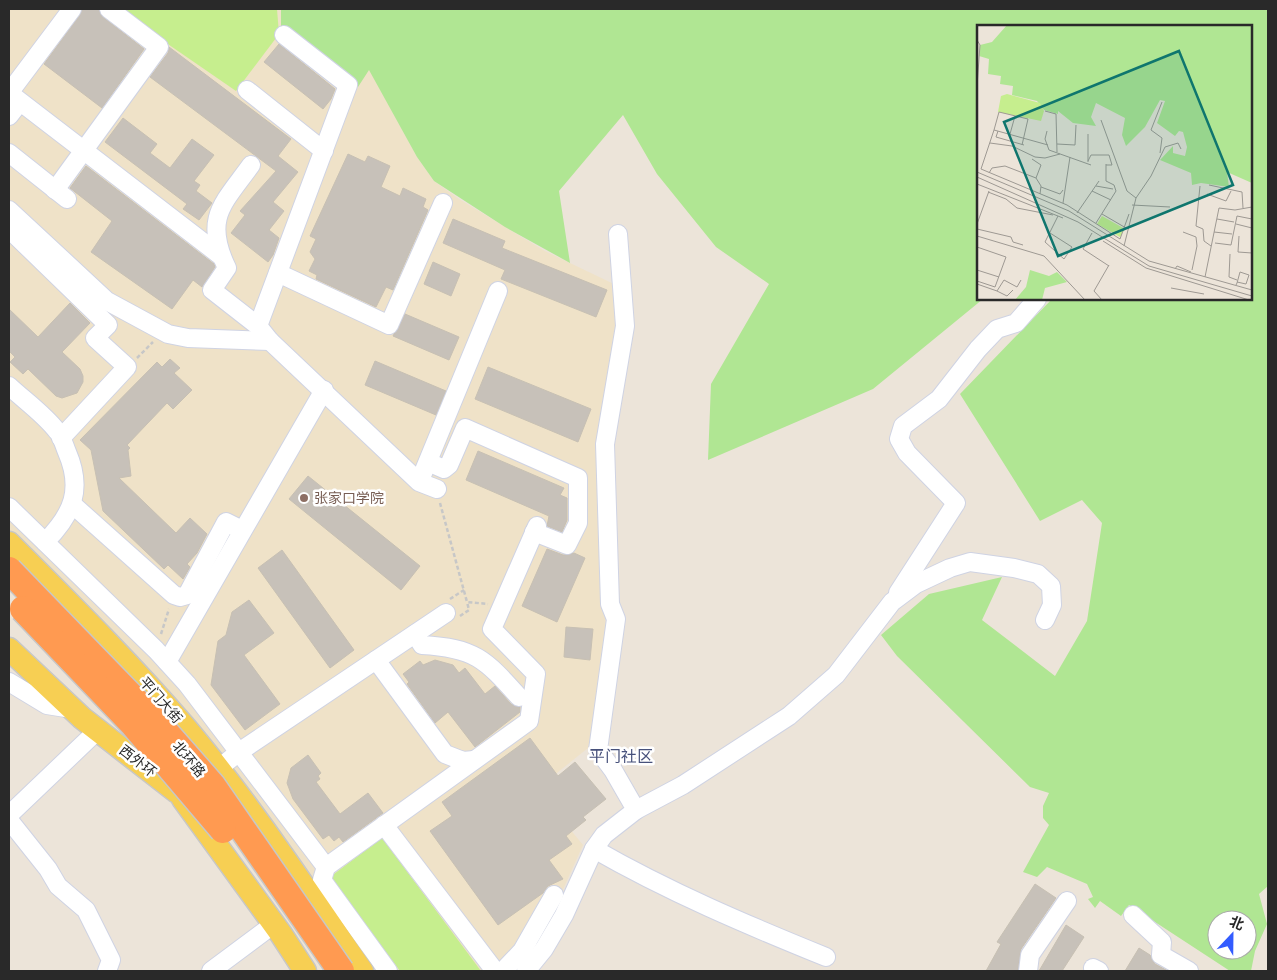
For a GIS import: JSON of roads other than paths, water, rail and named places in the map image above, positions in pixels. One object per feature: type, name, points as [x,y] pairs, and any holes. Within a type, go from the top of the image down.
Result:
[{"type":"highway","name":"北环路","points":[[9,570],[162,728],[212,786],[341,971]]},
{"type":"highway","name":"北环路","points":[[9,594],[133,724],[213,816],[287,918],[321,971]]},
{"type":"main road","name":"平门大街","points":[[9,543],[124,657],[216,766],[362,971]]},
{"type":"main road","points":[[9,611],[90,695],[178,792],[274,924],[305,971]]},
{"type":"main road","name":"西外环","points":[[9,650],[72,710],[178,792]]},
{"type":"main road","points":[[178,792],[216,766]]},
{"type":"street","points":[[9,116],[13,96],[72,9]]},
{"type":"street","points":[[9,154],[61,195],[84,150],[159,46],[109,9]]},
{"type":"street","points":[[258,326],[348,85],[284,35]]},
{"type":"street","points":[[247,90],[324,151]]},
{"type":"street","points":[[13,96],[221,256]]},
{"type":"street","points":[[251,165],[217,211],[215,225],[221,256],[227,268],[212,290],[258,326],[270,341],[324,390],[419,482],[436,489]]},
{"type":"street","points":[[278,273],[389,325],[443,203]]},
{"type":"street","points":[[9,210],[107,301],[164,331],[188,338],[270,341]]},
{"type":"street","points":[[9,230],[108,325],[95,338],[127,368],[61,438]]},
{"type":"street","points":[[618,234],[626,326],[605,444],[610,604],[616,620],[598,750],[613,770],[636,810]]},
{"type":"street","points":[[419,482],[498,291]]},
{"type":"street","points":[[526,971],[544,949],[564,915],[594,849],[604,835],[636,810],[684,786],[790,716],[836,675],[892,602],[956,503],[907,453],[899,439],[903,426],[939,398],[978,349],[997,329],[1016,323],[1036,300]]},
{"type":"street","points":[[9,386],[58,432],[70,460],[76,482],[72,504],[62,522],[45,542]]},
{"type":"street","points":[[162,656],[242,530],[324,390]]},
{"type":"street","points":[[388,971],[322,880],[326,867],[529,721],[536,674],[492,629],[536,529],[567,545],[578,522],[578,478],[465,428],[449,465],[444,469],[428,462]]},
{"type":"street","points":[[72,504],[174,595],[180,597],[187,595],[226,522],[242,530]]},
{"type":"street","points":[[9,506],[162,656],[187,684],[326,867]]},
{"type":"street","points":[[892,602],[916,584],[950,568],[970,562],[979,563],[1038,574],[1051,586],[1052,605],[1045,620]]},
{"type":"street","points":[[216,766],[446,613]]},
{"type":"street","points":[[415,634],[422,645],[457,648],[489,664],[519,697]]},
{"type":"street","points":[[376,660],[445,754],[463,761],[474,760]]},
{"type":"street","points":[[9,682],[47,705],[72,710]]},
{"type":"street","points":[[9,815],[98,730]]},
{"type":"street","points":[[9,820],[48,869],[58,886],[86,910],[111,960],[107,971]]},
{"type":"street","points":[[384,825],[495,971]]},
{"type":"street","points":[[594,849],[672,891],[745,924],[826,957]]},
{"type":"street","points":[[503,971],[522,951],[554,895]]},
{"type":"street","points":[[1028,971],[1030,955],[1067,901]]},
{"type":"street","points":[[1133,915],[1162,942],[1161,955],[1189,971]]},
{"type":"street","points":[[211,971],[274,924]]},
{"type":"place","name":"张家口学院","points":[[304,498]]},
{"type":"district","name":"平门社区","points":[[621,756]]}]
